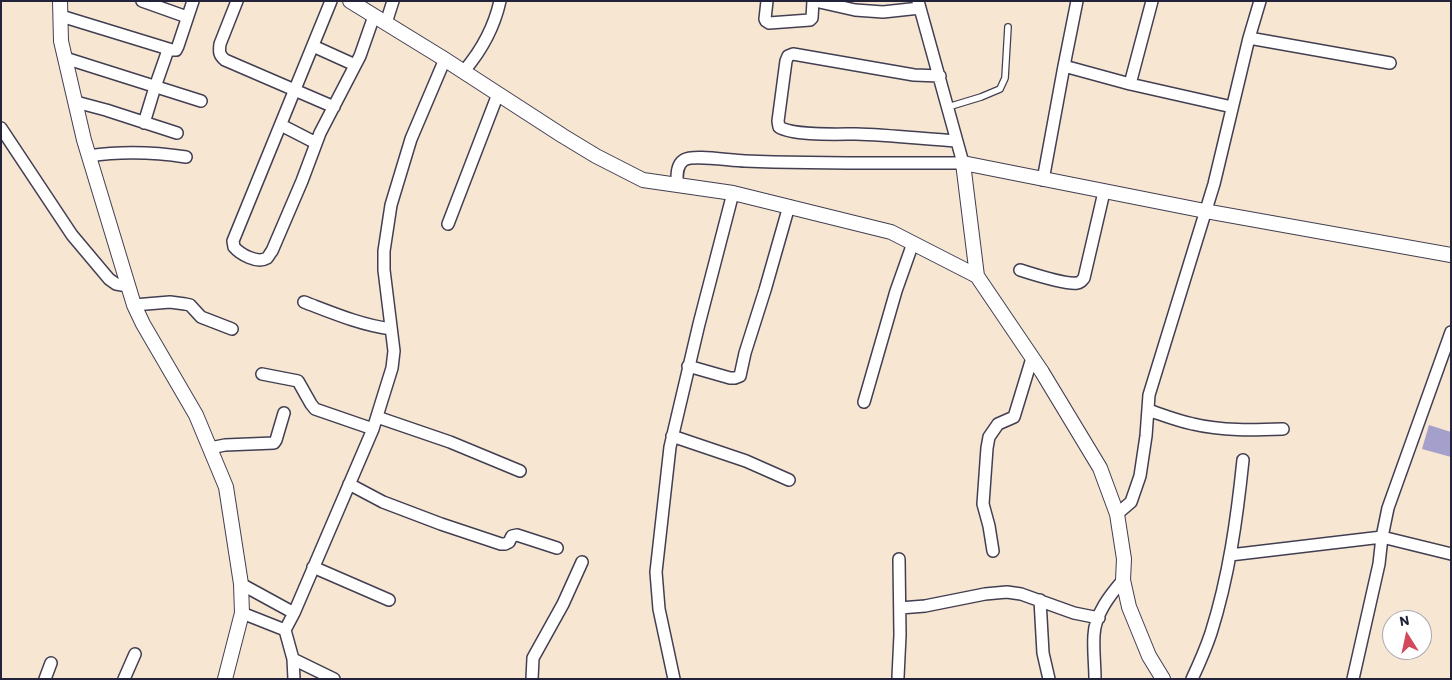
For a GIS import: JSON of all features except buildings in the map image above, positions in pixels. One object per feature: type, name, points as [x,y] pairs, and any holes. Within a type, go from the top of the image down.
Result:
[{"type":"street","points":[[60,1],[61,41],[65,58],[89,156],[134,305],[196,415],[226,487],[241,584],[242,612],[225,679]]},
{"type":"street","points":[[142,1],[187,17]]},
{"type":"street","points":[[61,16],[168,50],[176,50],[193,1]]},
{"type":"street","points":[[237,1],[220,44],[220,56],[225,60],[334,106]]},
{"type":"street","points":[[331,1],[234,241],[234,247],[239,253],[260,260],[267,258],[272,251],[316,143],[355,64],[392,1]]},
{"type":"street","points":[[350,1],[445,59],[471,62],[498,94],[596,156],[643,180],[677,175],[733,193],[891,232],[977,276]]},
{"type":"street","points":[[471,62],[488,36],[500,1]]},
{"type":"street","points":[[767,1],[765,19],[769,23],[810,20],[812,18],[814,1],[855,10],[883,12],[919,5],[963,163],[977,276],[1032,358],[1100,468],[1117,514],[1124,559],[1123,580],[1129,607],[1149,656],[1163,679]]},
{"type":"street","points":[[1043,180],[1077,1]]},
{"type":"street","points":[[1130,84],[1152,1]]},
{"type":"street","points":[[1117,514],[1131,502],[1140,476],[1149,395],[1214,184],[1249,38],[1260,1]]},
{"type":"street","points":[[1249,38],[1390,63]]},
{"type":"street","points":[[313,46],[355,64]]},
{"type":"street","points":[[144,123],[168,50]]},
{"type":"street","points":[[940,76],[914,75],[793,54],[788,56],[786,61],[778,121],[779,127],[790,131],[957,141]]},
{"type":"street","points":[[65,58],[201,101]]},
{"type":"street","points":[[294,679],[293,659],[285,630],[373,429],[392,368],[394,351],[384,270],[384,251],[391,205],[411,139],[445,59]]},
{"type":"street","points":[[1064,66],[1130,84],[1232,107]]},
{"type":"street","points":[[448,224],[498,94]]},
{"type":"street","points":[[76,102],[177,133]]},
{"type":"street","points":[[281,126],[316,143]]},
{"type":"street","points":[[1,128],[72,235],[109,279],[116,284],[128,286]]},
{"type":"street","points":[[89,156],[136,152],[186,157]]},
{"type":"street","points":[[677,175],[683,161],[691,158],[839,164],[963,163],[1205,212],[1451,255]]},
{"type":"street","points":[[1020,270],[1063,281],[1076,283],[1081,281],[1084,278],[1104,192]]},
{"type":"street","points":[[674,679],[660,609],[656,572],[672,436],[688,366],[733,193]]},
{"type":"street","points":[[688,366],[730,378],[740,376],[744,353],[765,290],[789,206]]},
{"type":"street","points":[[864,402],[896,291],[913,244]]},
{"type":"street","points":[[134,305],[170,302],[190,305],[207,319],[232,329]]},
{"type":"street","points":[[304,302],[356,321],[391,329]]},
{"type":"street","points":[[1353,679],[1380,564],[1382,537],[1388,508],[1450,336]]},
{"type":"street","points":[[993,551],[989,526],[982,504],[989,437],[998,424],[1014,417],[1032,358]]},
{"type":"street","points":[[262,374],[298,381],[310,404],[315,409],[373,429]]},
{"type":"street","points":[[1148,410],[1192,424],[1211,427],[1257,430],[1283,429]]},
{"type":"street","points":[[210,448],[225,445],[274,444],[284,413]]},
{"type":"street","points":[[377,417],[450,442],[520,471]]},
{"type":"street","points":[[672,436],[746,461],[789,480]]},
{"type":"street","points":[[1192,679],[1211,634],[1230,555],[1237,516],[1243,460]]},
{"type":"street","points":[[349,484],[383,502],[501,544],[509,542],[512,536],[517,535],[558,548]]},
{"type":"street","points":[[1230,555],[1382,537],[1451,554]]},
{"type":"street","points":[[898,559],[900,608],[898,677]]},
{"type":"street","points":[[532,679],[531,668],[533,658],[563,604],[582,562]]},
{"type":"street","points":[[313,567],[389,600]]},
{"type":"street","points":[[1095,679],[1094,633],[1110,596],[1123,580]]},
{"type":"street","points":[[241,584],[294,613]]},
{"type":"street","points":[[900,608],[925,606],[985,594],[1007,592],[1021,594],[1074,612],[1099,618]]},
{"type":"street","points":[[1040,600],[1042,653],[1049,679]]},
{"type":"street","points":[[242,612],[285,630]]},
{"type":"street","points":[[124,679],[135,654]]},
{"type":"street","points":[[293,659],[334,679]]},
{"type":"street","points":[[45,679],[51,663]]},
{"type":"lane","points":[[948,107],[1000,89],[1005,78],[1008,27]]}]
